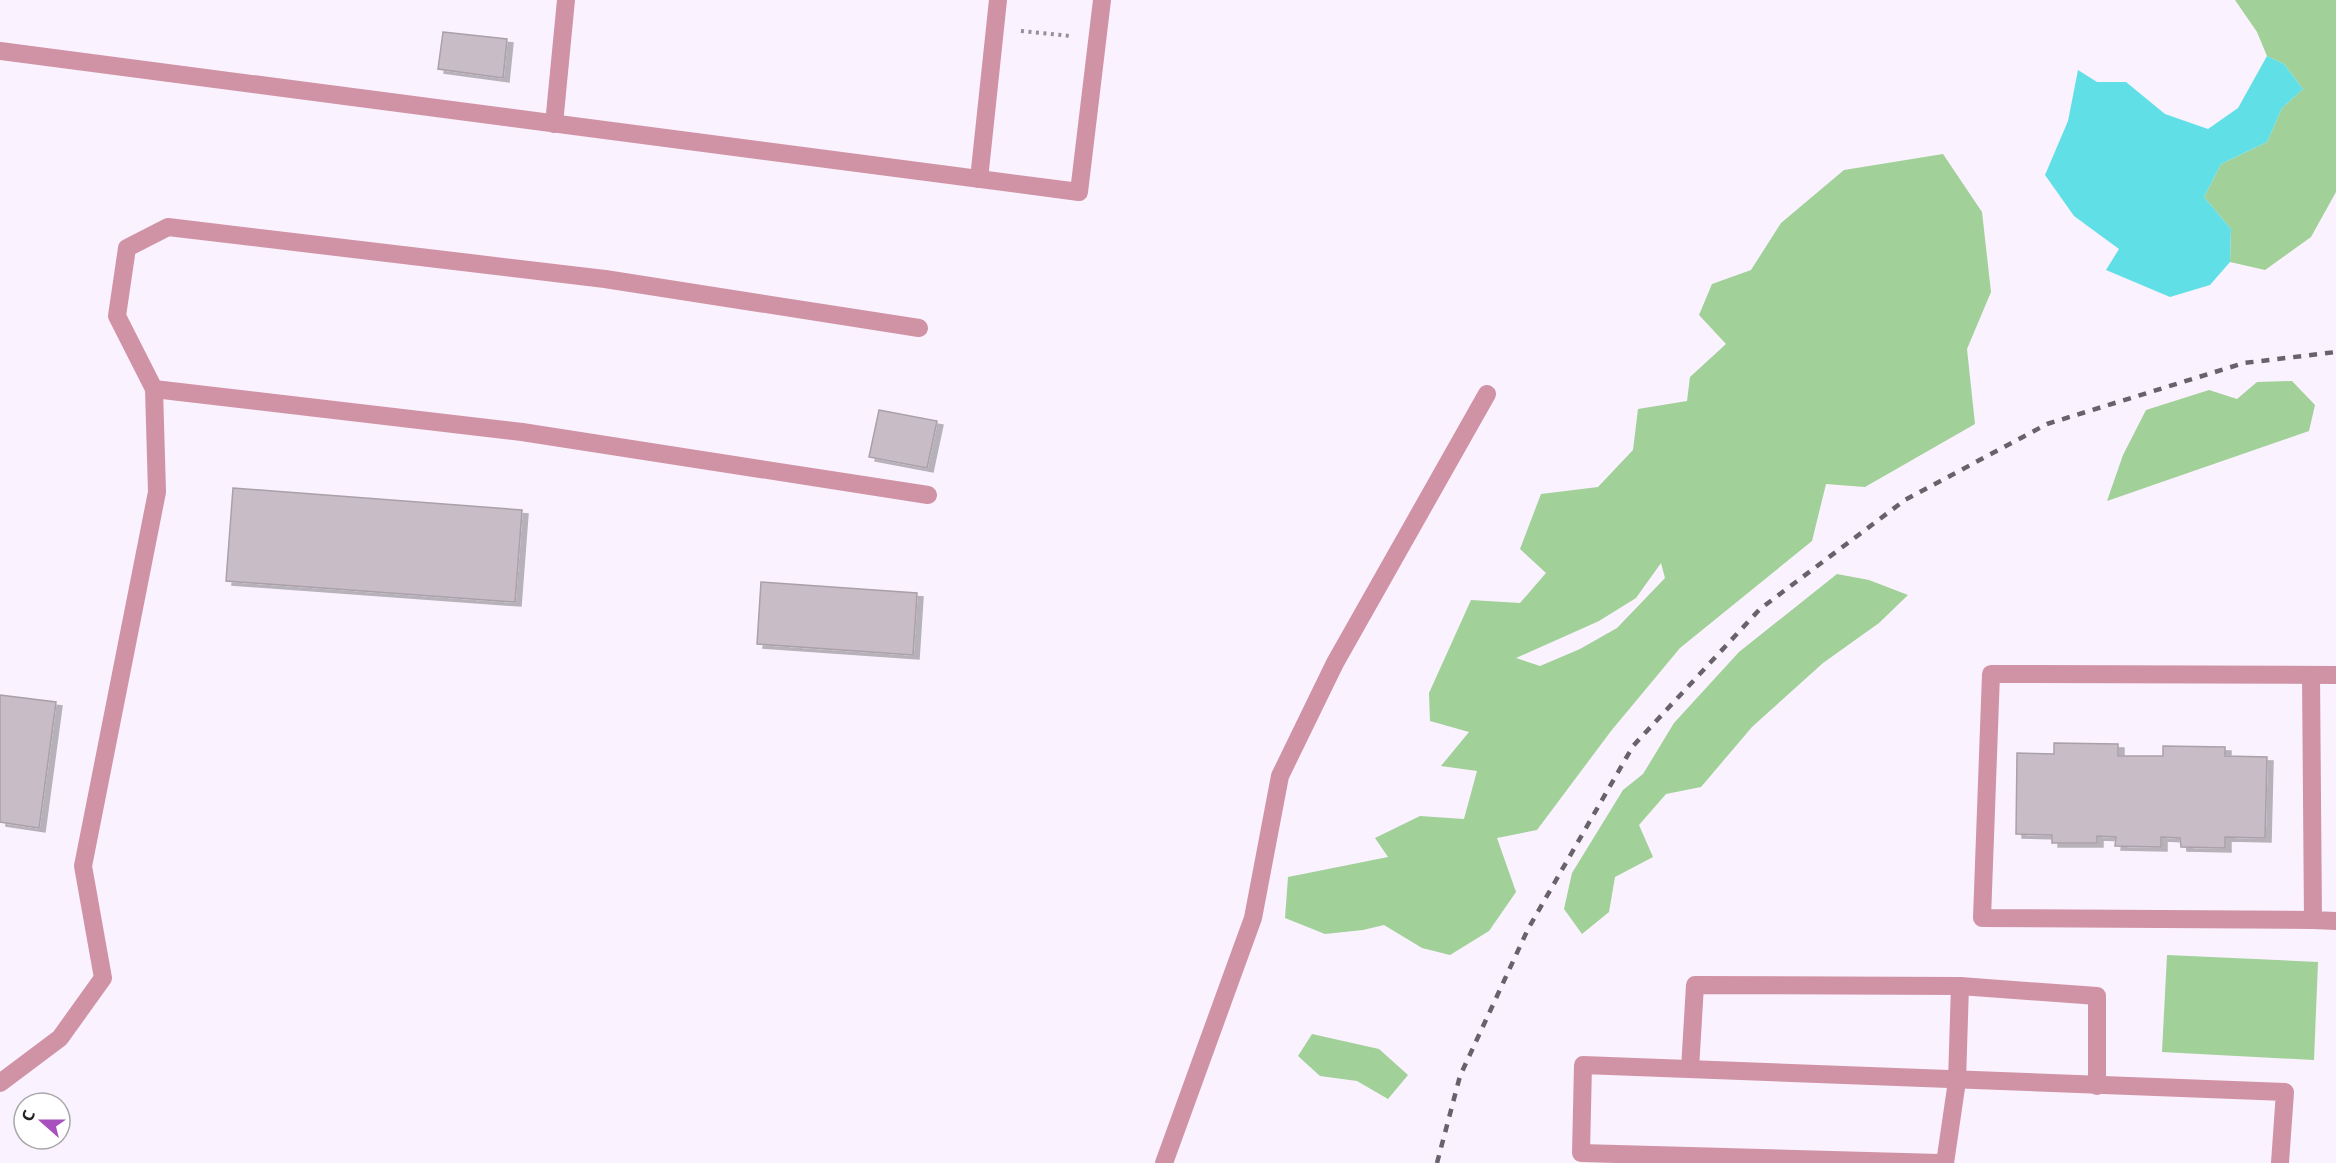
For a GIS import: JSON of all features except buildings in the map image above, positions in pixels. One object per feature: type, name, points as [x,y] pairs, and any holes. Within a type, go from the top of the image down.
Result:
[{"type":"lane","points":[[554,124],[566,0]]},
{"type":"lane","points":[[979,179],[998,0]]},
{"type":"lane","points":[[0,51],[1079,192],[1102,0]]},
{"type":"lane","points":[[0,1083],[60,1038],[103,978],[82,866],[157,492],[154,388],[117,316],[126,248],[168,227],[605,279],[919,328]]},
{"type":"lane","points":[[154,388],[522,432],[927,495]]},
{"type":"lane","points":[[1164,1163],[1253,918],[1280,777],[1335,663],[1487,394]]},
{"type":"lane","points":[[2336,675],[1991,674],[1982,918],[2336,921]]},
{"type":"lane","points":[[2311,675],[2313,920]]},
{"type":"lane","points":[[1690,1069],[1695,985],[1960,986],[2097,996],[2097,1086]]},
{"type":"lane","points":[[1946,1163],[1957,1081],[1960,986]]},
{"type":"lane","points":[[1940,1163],[1581,1153],[1583,1065],[2285,1092],[2280,1163]]},
{"type":"path","points":[[995,28],[1097,39]]},
{"type":"green space","points":[[2235,0],[2336,0],[2336,192],[2311,237],[2265,270],[2230,262],[2231,229],[2204,197],[2221,164],[2267,142],[2282,108],[2303,89],[2284,64],[2267,56],[2257,32]]},
{"type":"green space","points":[[1943,154],[1982,212],[1991,292],[1967,349],[1975,424],[1865,487],[1826,484],[1812,541],[1680,648],[1611,731],[1537,830],[1497,838],[1516,892],[1489,931],[1450,955],[1422,948],[1384,925],[1325,934],[1285,918],[1288,877],[1388,857],[1375,838],[1420,816],[1464,819],[1477,771],[1441,766],[1469,732],[1430,721],[1429,693],[1471,600],[1520,603],[1546,573],[1520,549],[1541,494],[1598,487],[1633,450],[1638,409],[1687,401],[1690,377],[1726,344],[1699,315],[1712,284],[1751,270],[1781,223],[1844,170]],"holes":[[[1661,563],[1665,578],[1617,628],[1580,649],[1540,666],[1516,658],[1599,621],[1636,598]]]},
{"type":"green space","points":[[2292,381],[2315,405],[2309,431],[2107,501],[2123,455],[2146,410],[2209,390],[2237,399],[2257,382]]},
{"type":"green space","points":[[1837,574],[1869,580],[1908,595],[1879,623],[1823,663],[1752,727],[1701,787],[1666,794],[1639,825],[1653,857],[1615,877],[1609,912],[1582,934],[1564,909],[1572,873],[1623,790],[1643,774],[1674,723],[1739,652]]},
{"type":"green space","points":[[2167,955],[2318,962],[2314,1060],[2162,1052]]},
{"type":"green space","points":[[1312,1034],[1379,1049],[1408,1075],[1388,1099],[1357,1081],[1320,1076],[1298,1056]]},
{"type":"water","points":[[2267,56],[2284,64],[2303,89],[2282,108],[2267,142],[2221,164],[2204,197],[2231,229],[2230,262],[2210,285],[2170,297],[2106,270],[2119,249],[2074,216],[2045,175],[2068,121],[2078,70],[2097,82],[2126,82],[2165,114],[2208,129],[2238,108]]},
{"type":"railway","points":[[1437,1163],[1460,1076],[1528,929],[1633,746],[1760,609],[1905,500],[2047,424],[2244,363],[2336,352]]}]
